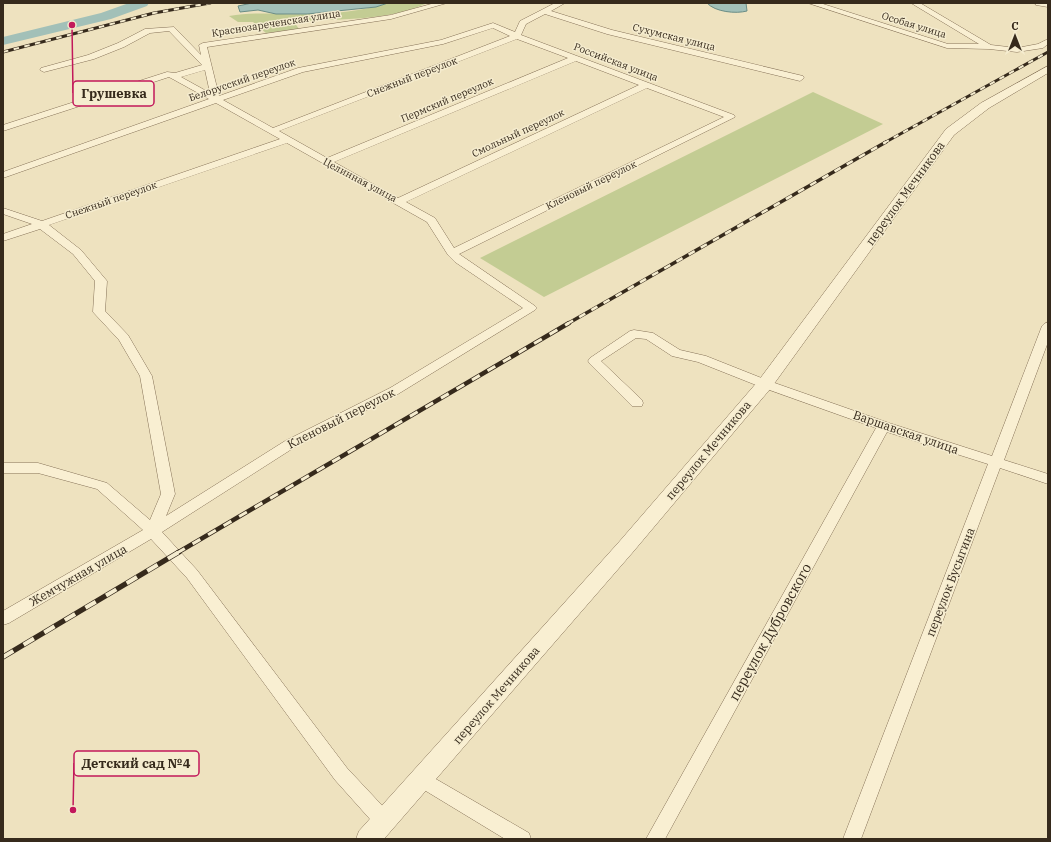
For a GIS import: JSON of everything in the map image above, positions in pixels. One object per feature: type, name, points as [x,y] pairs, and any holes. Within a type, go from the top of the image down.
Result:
[{"type":"street","name":"Краснозареченская улица","points":[[216,100],[204,45],[391,17],[443,3]]},
{"type":"street","points":[[516,36],[523,23],[561,3]]},
{"type":"street","name":"Особая улица","points":[[812,3],[947,46],[989,47]]},
{"type":"street","points":[[915,3],[989,47],[1018,50],[1040,46],[1048,41]]},
{"type":"street","points":[[1039,3],[1048,5]]},
{"type":"street","name":"Сухумская улица","points":[[545,12],[610,32],[800,78]]},
{"type":"street","name":"Российская улица","points":[[494,25],[516,36],[731,117]]},
{"type":"street","name":"Белорусский переулок","points":[[3,175],[301,70],[443,42],[494,25]]},
{"type":"street","points":[[44,70],[91,57],[121,45],[148,31],[171,29],[208,66]]},
{"type":"street","name":"Снежный переулок","points":[[272,131],[516,36]]},
{"type":"street","name":"Пермский переулок","points":[[326,162],[576,58]]},
{"type":"street","points":[[3,128],[172,75],[208,66]]},
{"type":"street","name":"переулок Мечникова","points":[[368,839],[626,547],[765,384],[950,132],[982,106],[1048,69]]},
{"type":"street","name":"Целинная улица","points":[[172,75],[432,220],[452,253],[459,260],[531,308]]},
{"type":"street","name":"Смольный переулок","points":[[399,201],[646,85]]},
{"type":"street","name":"Кленовый переулок","points":[[452,253],[731,117]]},
{"type":"street","name":"Снежный переулок","points":[[3,238],[287,140]]},
{"type":"street","points":[[3,211],[42,224],[77,252],[101,281],[99,312],[124,338],[146,376],[168,494],[153,531]]},
{"type":"street","name":"Кленовый переулок","points":[[153,531],[290,444],[394,391],[531,308]]},
{"type":"street","name":"переулок Бусыгина","points":[[852,839],[1048,326]]},
{"type":"street","name":"Варшавская улица","points":[[637,403],[594,361],[634,334],[649,336],[676,352],[702,359],[765,384],[884,426],[1048,479]]},
{"type":"street","name":"переулок Дубровского","points":[[655,839],[884,426]]},
{"type":"street","points":[[3,468],[38,468],[102,486],[153,531],[192,574],[341,774],[384,821]]},
{"type":"street","name":"Жемчужная улица","points":[[3,619],[153,531]]},
{"type":"street","points":[[422,779],[522,839]]},
{"type":"green space","points":[[388,3],[427,3],[412,9],[379,16],[294,22],[299,29],[266,33],[253,22],[238,22],[229,16],[248,14],[337,13]]},
{"type":"green space","points":[[813,92],[883,124],[544,297],[480,258]]},
{"type":"water","points":[[252,3],[388,3],[376,7],[307,14],[276,14],[258,10],[240,12],[238,6]]},
{"type":"water","points":[[707,3],[746,3],[747,11],[726,12]]},
{"type":"waterway","points":[[3,41],[106,16],[142,3]]},
{"type":"railway","points":[[3,52],[154,13],[210,3]]},
{"type":"railway","points":[[884,143],[1048,52]]},
{"type":"railway","points":[[567,324],[886,142]]},
{"type":"railway","points":[[177,553],[569,323]]},
{"type":"railway","points":[[3,657],[179,552]]},
{"type":"place","name":"Грушевка","points":[[72,25]]},
{"type":"place","name":"Детский сад №4","points":[[73,810]]}]
